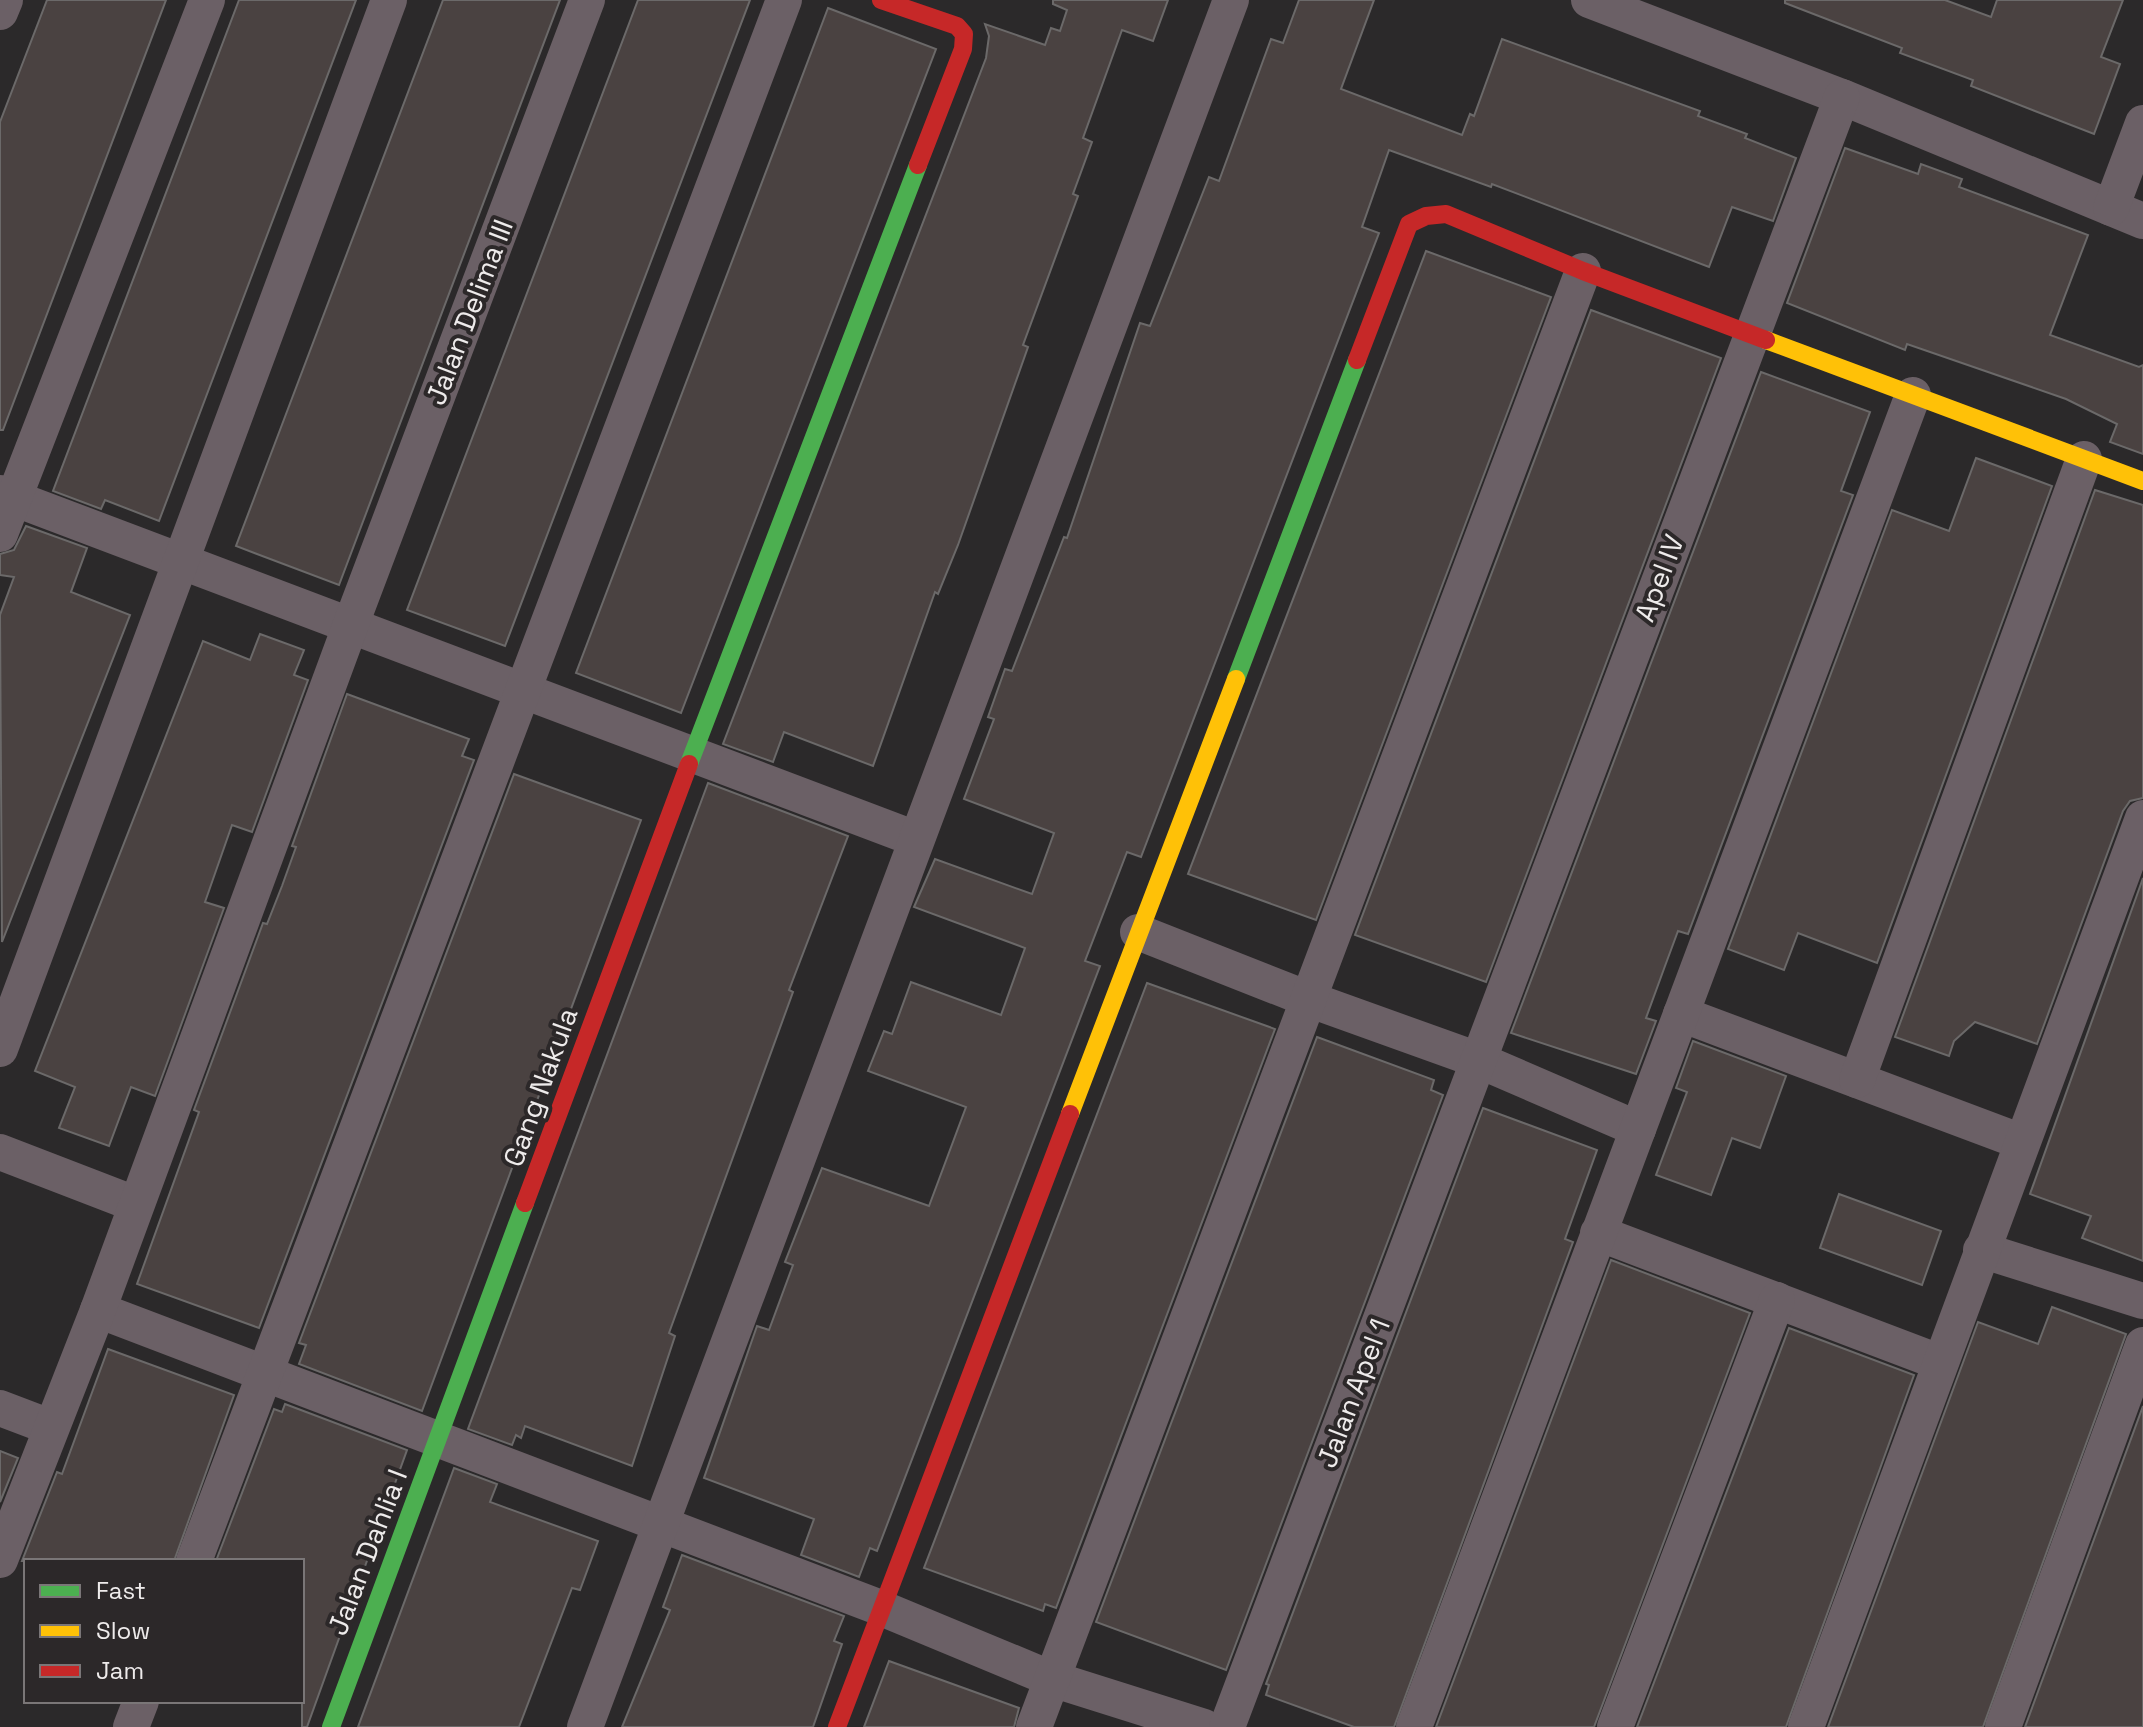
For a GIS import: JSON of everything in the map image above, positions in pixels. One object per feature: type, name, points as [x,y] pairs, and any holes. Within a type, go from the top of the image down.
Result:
[{"type":"street","points":[[0,12],[5,0]]},
{"type":"street","points":[[0,534],[6,495],[207,0]]},
{"type":"street","points":[[0,1049],[389,0]]},
{"type":"street","name":"Jalan Delima III","points":[[0,1560],[98,1310],[351,624],[587,0]]},
{"type":"street","points":[[195,1559],[784,0]]},
{"type":"street","name":"Gang Nakula","points":[[439,1441],[693,752],[963,49],[964,34],[957,26],[881,0]]},
{"type":"street","points":[[585,1727],[1231,0]]},
{"type":"street","points":[[1589,0],[1842,97],[2127,214],[2143,123]]},
{"type":"street","name":"Apel IV","points":[[1478,1060],[1842,97]]},
{"type":"street","points":[[837,1727],[1409,224],[1426,216],[1446,214],[1583,271],[2143,481]]},
{"type":"street","points":[[1034,1727],[1583,271]]},
{"type":"street","points":[[1414,1727],[1913,395]]},
{"type":"street","points":[[1857,1080],[2084,459]]},
{"type":"street","points":[[6,495],[693,752],[916,839]]},
{"type":"street","points":[[1806,1727],[2143,818]]},
{"type":"street","points":[[1138,932],[1308,999],[1478,1060],[1638,1129]]},
{"type":"street","points":[[1681,1014],[2022,1142]]},
{"type":"street","name":"Jalan Apel 1","points":[[1227,1727],[1478,1060]]},
{"type":"street","points":[[0,1152],[135,1204]]},
{"type":"street","points":[[1598,1233],[1939,1362]]},
{"type":"street","points":[[1981,1250],[2143,1301]]},
{"type":"street","points":[[1615,1727],[1777,1300]]},
{"type":"street","points":[[98,1310],[881,1608],[1052,1679],[1204,1727]]},
{"type":"street","points":[[2003,1727],[2143,1345]]},
{"type":"street","points":[[0,1408],[50,1427]]},
{"type":"street","name":"Jalan Dahlia I","points":[[331,1727],[439,1441]]},
{"type":"street","points":[[131,1727],[140,1703]]},
{"type":"building","points":[[47,0],[166,0],[3,430],[0,430],[0,122]]},
{"type":"building","points":[[239,0],[356,0],[159,521],[105,500],[101,509],[53,491]]},
{"type":"building","points":[[443,0],[560,0],[339,585],[236,546]]},
{"type":"building","points":[[638,0],[750,0],[505,646],[407,610]]},
{"type":"building","points":[[1053,0],[1168,0],[1153,41],[1122,30],[1083,138],[1092,142],[1073,194],[1078,196],[1023,345],[1028,347],[958,545],[938,594],[935,592],[873,766],[784,732],[773,762],[723,744],[986,58],[989,36],[985,24],[1045,45],[1051,28],[1060,31],[1067,10],[1053,4]]},
{"type":"building","points":[[1299,0],[1374,0],[1341,89],[1462,135],[1470,114],[1474,116],[1502,39],[1700,111],[1698,116],[1747,134],[1745,138],[1796,158],[1773,221],[1732,207],[1709,267],[1492,184],[1491,187],[1389,150],[1362,227],[1379,233],[1141,857],[1127,852],[1085,961],[1100,966],[877,1551],[870,1548],[859,1577],[801,1555],[814,1519],[704,1478],[757,1326],[769,1330],[793,1265],[785,1262],[822,1168],[929,1206],[966,1107],[868,1071],[884,1031],[892,1034],[911,982],[1001,1015],[1025,948],[914,907],[935,859],[1032,894],[1054,833],[964,799],[994,719],[988,717],[1005,669],[1012,671],[1064,537],[1067,538],[1140,323],[1150,326],[1209,177],[1219,181],[1271,39],[1283,43]]},
{"type":"building","points":[[1785,0],[1945,0],[1991,17],[1997,0],[2123,0],[2101,57],[2120,64],[2094,134],[1971,86],[1973,80],[1900,53],[1902,48],[1785,3]]},
{"type":"building","points":[[828,8],[936,49],[681,713],[576,673]]},
{"type":"building","points":[[1845,148],[1918,174],[1921,164],[1962,179],[1959,187],[2088,235],[2050,335],[2139,367],[2143,365],[2143,454],[2110,442],[2117,424],[2066,399],[1907,344],[1905,350],[1787,303]]},
{"type":"building","points":[[1426,251],[1551,297],[1316,920],[1188,874]]},
{"type":"building","points":[[1591,310],[1721,358],[1486,982],[1355,935]]},
{"type":"building","points":[[1761,372],[1870,412],[1841,491],[1853,495],[1688,934],[1678,931],[1646,1018],[1656,1021],[1636,1074],[1511,1033]]},
{"type":"building","points":[[1976,458],[2052,486],[1877,963],[1798,933],[1784,970],[1728,949],[1892,510],[1949,531]]},
{"type":"building","points":[[2095,490],[2143,505],[2143,798],[2130,801],[2123,811],[2037,1044],[1975,1022],[1954,1041],[1949,1056],[1895,1037]]},
{"type":"building","points":[[26,526],[87,548],[71,592],[130,615],[2,942],[0,615],[14,577],[0,575],[0,554],[14,550]]},
{"type":"building","points":[[260,634],[304,650],[294,675],[308,680],[252,832],[232,825],[205,902],[224,908],[155,1096],[131,1087],[109,1146],[59,1128],[75,1087],[35,1071],[203,641],[250,660]]},
{"type":"building","points":[[347,694],[469,739],[462,756],[474,760],[259,1328],[137,1284],[199,1112],[194,1110],[263,923],[267,924],[282,886],[296,847],[292,846]]},
{"type":"building","points":[[514,774],[641,820],[422,1411],[299,1364],[306,1345],[299,1343]]},
{"type":"building","points":[[708,783],[848,836],[789,990],[793,992],[669,1333],[675,1336],[632,1466],[525,1426],[521,1438],[516,1435],[512,1445],[468,1429]]},
{"type":"building","points":[[2143,878],[2143,1261],[2082,1238],[2091,1216],[2030,1194]]},
{"type":"building","points":[[1147,983],[1275,1029],[1056,1608],[1045,1604],[1043,1611],[924,1568]]},
{"type":"building","points":[[1317,1037],[1434,1080],[1431,1090],[1443,1095],[1226,1670],[1096,1622]]},
{"type":"building","points":[[1693,1041],[1786,1076],[1760,1148],[1732,1138],[1711,1195],[1656,1175],[1687,1092],[1676,1088]]},
{"type":"building","points":[[1483,1108],[1597,1150],[1565,1239],[1573,1242],[1394,1727],[1354,1727],[1266,1695],[1269,1685],[1266,1684]]},
{"type":"building","points":[[1839,1194],[1941,1231],[1922,1285],[1820,1248]]},
{"type":"building","points":[[1611,1260],[1750,1313],[1594,1727],[1436,1727]]},
{"type":"building","points":[[2052,1307],[2126,1334],[1983,1727],[1828,1727],[1978,1322],[2038,1344]]},
{"type":"building","points":[[1789,1328],[1914,1375],[1786,1727],[1637,1727]]},
{"type":"building","points":[[108,1349],[234,1395],[175,1559],[22,1561],[57,1472],[62,1474]]},
{"type":"building","points":[[285,1404],[407,1450],[307,1727],[302,1727],[304,1559],[217,1559],[274,1409],[282,1412]]},
{"type":"building","points":[[2143,1406],[2143,1727],[2025,1727]]},
{"type":"building","points":[[0,1451],[18,1458],[0,1502]]},
{"type":"building","points":[[454,1468],[497,1484],[490,1502],[598,1541],[580,1590],[572,1588],[519,1727],[358,1727]]},
{"type":"building","points":[[682,1555],[844,1616],[834,1641],[842,1644],[813,1727],[622,1727],[670,1610],[663,1607]]},
{"type":"building","points":[[889,1661],[1019,1708],[1014,1727],[864,1727]]},
{"type":"traffic: fast","points":[[689,764],[918,165]]},
{"type":"traffic: fast","points":[[1236,679],[1357,360]]},
{"type":"traffic: fast","points":[[331,1727],[525,1203]]},
{"type":"traffic: slow","points":[[1766,340],[2143,481]]},
{"type":"traffic: slow","points":[[1070,1114],[1236,679]]},
{"type":"traffic: jam","points":[[881,0],[957,26],[964,34],[963,49],[918,165]]},
{"type":"traffic: jam","points":[[1357,360],[1409,224],[1426,216],[1446,214],[1583,271],[1766,340]]},
{"type":"traffic: jam","points":[[525,1203],[689,764]]},
{"type":"traffic: jam","points":[[837,1727],[1070,1114]]}]
